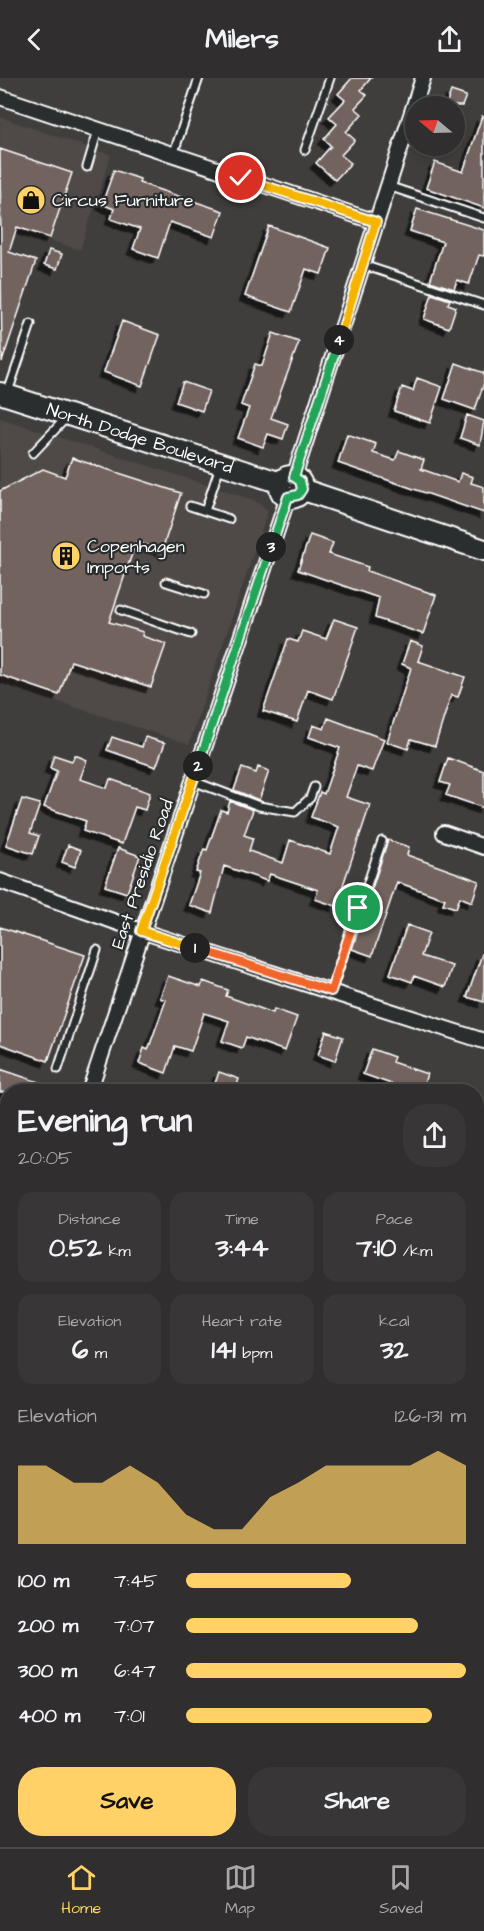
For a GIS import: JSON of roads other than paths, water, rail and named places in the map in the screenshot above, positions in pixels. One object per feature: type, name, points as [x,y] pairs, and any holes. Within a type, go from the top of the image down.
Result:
[{"type":"street","name":"East Presidio Road","points":[[92,1084],[291,486],[423,78]]},
{"type":"street","points":[[0,97],[376,222]]},
{"type":"street","name":"North Dodge Boulevard","points":[[3,394],[484,550]]},
{"type":"street","points":[[444,833],[484,847]]},
{"type":"street","points":[[0,880],[141,931],[484,1041]]},
{"type":"lane","points":[[173,155],[199,78]]},
{"type":"lane","points":[[304,150],[330,78]]},
{"type":"lane","points":[[87,167],[99,130]]},
{"type":"lane","points":[[388,186],[484,218]]},
{"type":"lane","points":[[363,265],[484,305]]},
{"type":"lane","points":[[3,394],[31,324]]},
{"type":"lane","points":[[33,453],[68,414]]},
{"type":"lane","points":[[205,511],[221,464]]},
{"type":"lane","points":[[190,506],[229,519]]},
{"type":"lane","points":[[166,582],[204,594]]},
{"type":"lane","points":[[121,610],[192,634]]},
{"type":"lane","points":[[193,781],[259,806],[295,812],[310,798],[314,787]]},
{"type":"lane","points":[[331,991],[382,841]]},
{"type":"lane","points":[[58,1069],[97,951]]},
{"type":"place","name":"Circus Furniture","points":[[31,200]]},
{"type":"place","name":"Copenhagen Imports","points":[[66,556]]}]
